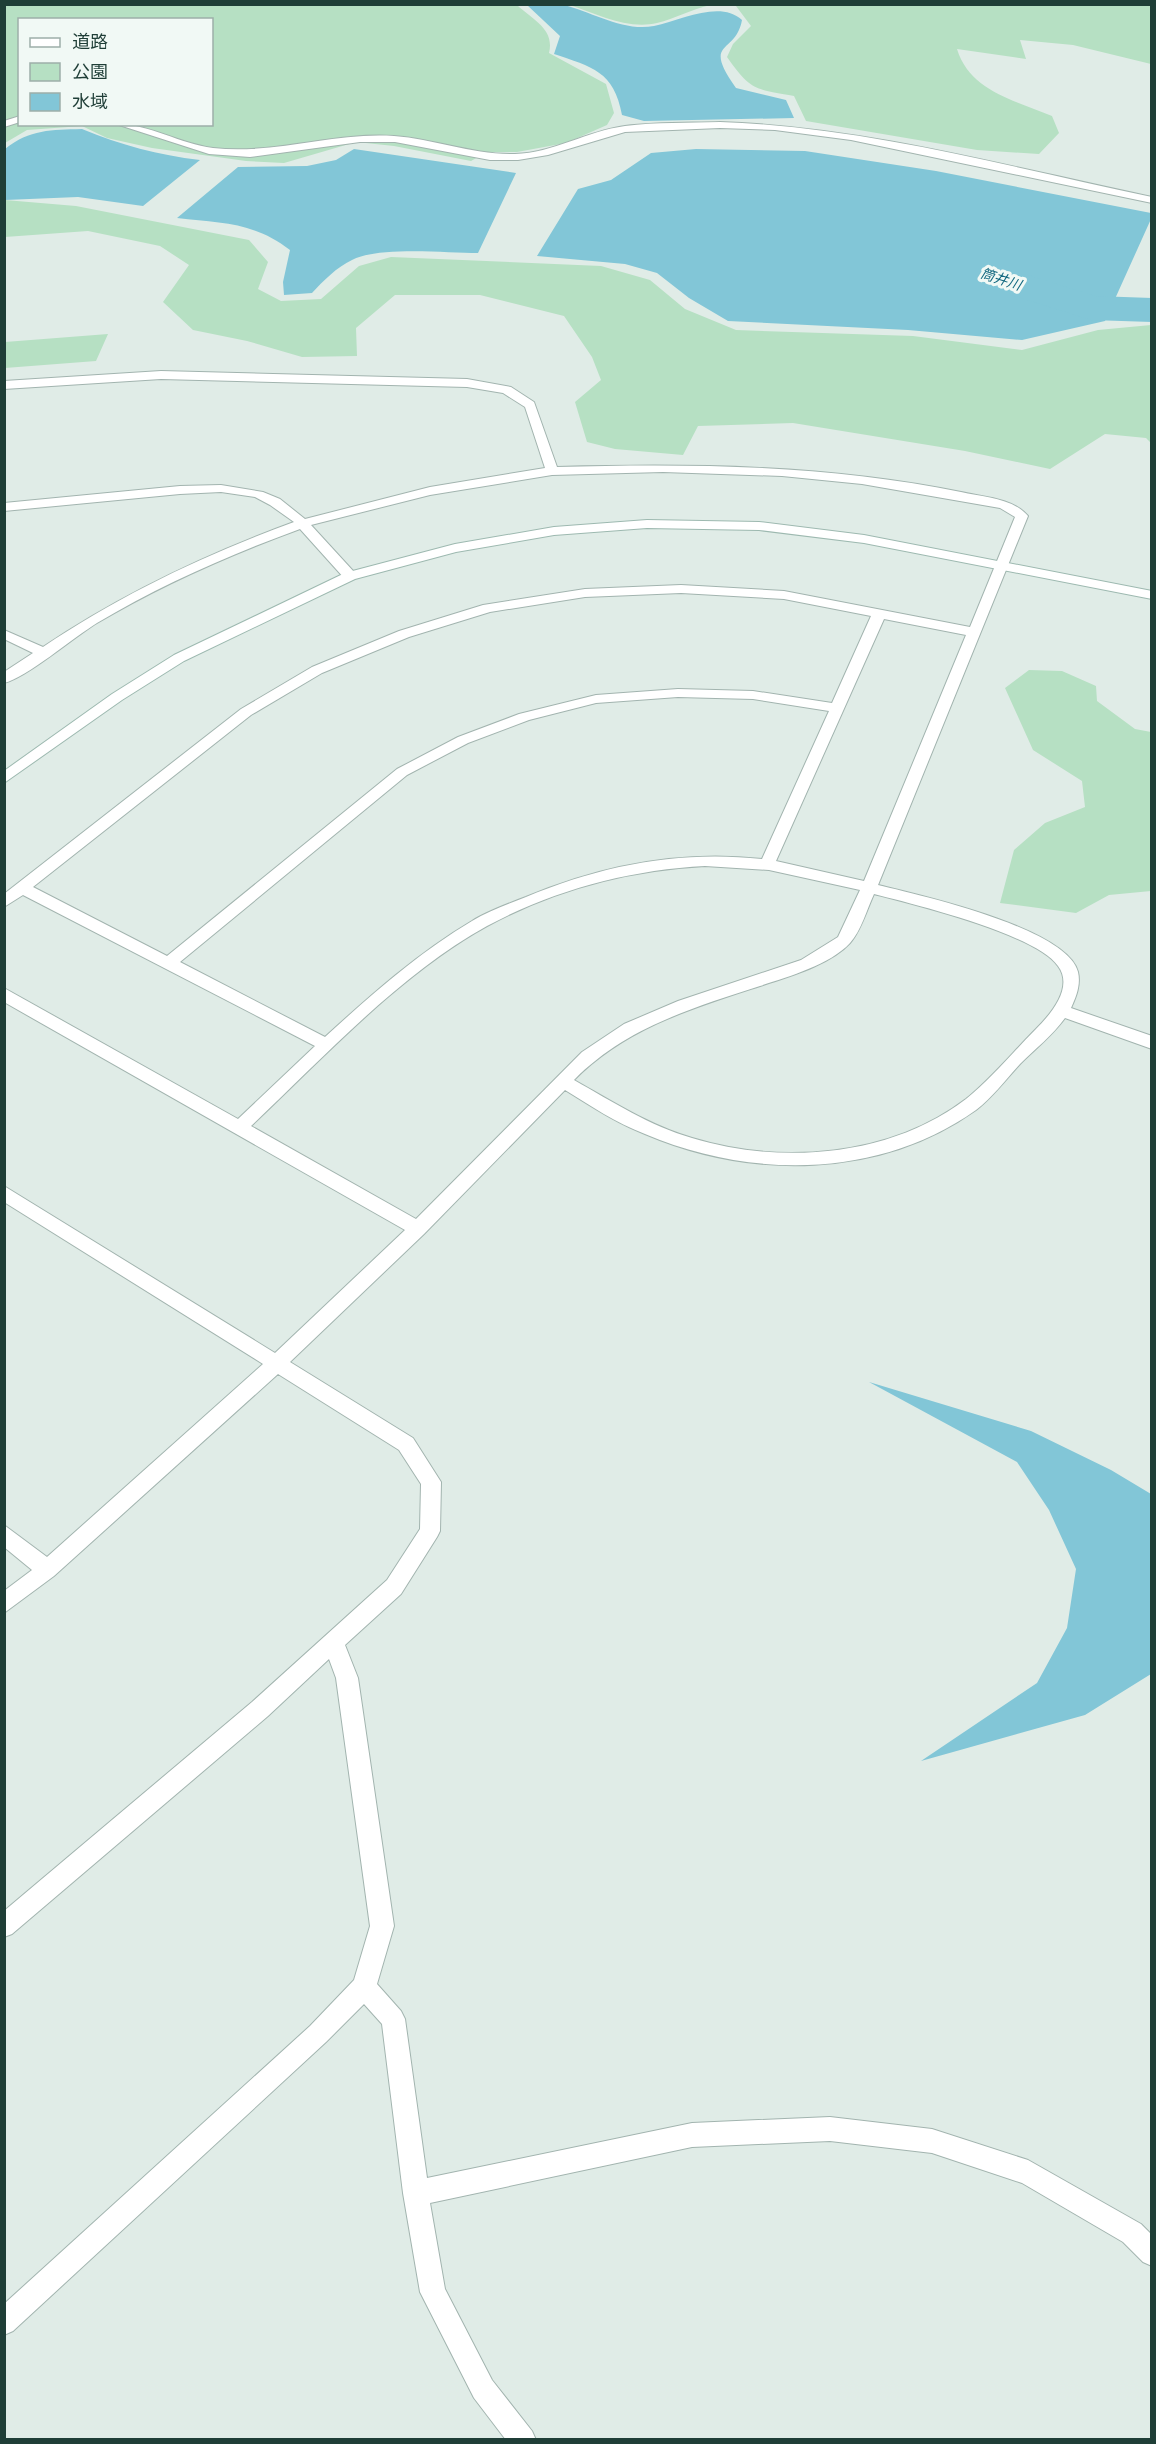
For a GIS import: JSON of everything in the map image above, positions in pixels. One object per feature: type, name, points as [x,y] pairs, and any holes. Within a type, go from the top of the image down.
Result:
[{"type":"street","points":[[128,126],[219,152],[250,154],[360,140],[395,139],[490,157],[518,157],[548,152],[624,129],[720,125],[775,128],[851,137],[1152,200]]},
{"type":"street","points":[[4,386],[162,375],[467,383],[507,390],[530,405],[552,471]]},
{"type":"street","points":[[4,680],[91,621],[167,579],[233,549],[301,524],[430,491],[552,471],[663,468],[782,472],[862,480],[1004,505],[1022,516],[869,888],[844,940],[807,964],[684,1005],[630,1028],[588,1056],[418,1229],[277,1363],[47,1570],[4,1604]]},
{"type":"street","points":[[4,507],[199,490],[232,490],[258,495],[276,502],[301,524],[350,576]]},
{"type":"street","points":[[4,778],[117,697],[179,658],[350,576],[455,548],[554,531],[647,524],[759,526],[864,539],[1152,595]]},
{"type":"street","points":[[4,902],[246,712],[317,670],[404,634],[488,608],[585,593],[681,589],[784,595],[974,632]]},
{"type":"street","points":[[767,864],[880,612]]},
{"type":"street","points":[[4,634],[44,653]]},
{"type":"street","points":[[169,963],[402,772],[463,740],[524,717],[596,699],[678,693],[753,695],[838,708]]},
{"type":"street","points":[[241,1126],[327,1045],[425,961],[480,923],[563,886],[631,866],[699,861],[767,864],[869,888],[959,912],[1055,952],[1069,970],[1071,991],[1062,1011],[971,1104],[919,1136],[856,1153],[784,1160],[712,1150],[651,1130],[562,1081]]},
{"type":"street","points":[[22,888],[327,1045]]},
{"type":"street","points":[[4,994],[241,1126],[418,1229]]},
{"type":"street","points":[[1062,1011],[1152,1043]]},
{"type":"street","points":[[4,1193],[406,1444],[431,1482],[430,1531],[394,1587],[334,1644],[4,1926]]},
{"type":"street","points":[[4,1534],[47,1570]]},
{"type":"street","points":[[4,2322],[318,2034],[364,1987],[382,1926],[347,1678],[334,1644]]},
{"type":"street","points":[[364,1987],[393,2019],[416,2193],[433,2292],[483,2389],[523,2439]]},
{"type":"street","points":[[416,2193],[692,2135],[830,2129],[932,2141],[1028,2172],[1132,2233],[1152,2253]]},
{"type":"green space","points":[[5,5],[517,5],[546,31],[549,37],[549,53],[606,84],[614,113],[607,125],[566,143],[517,152],[487,152],[471,161],[394,146],[356,142],[284,163],[246,161],[152,148],[107,138],[82,126],[27,130],[5,143]]},
{"type":"green space","points":[[570,5],[711,5],[646,25],[624,23]]},
{"type":"green space","points":[[723,5],[1151,5],[1151,64],[1073,45],[1020,40],[1026,59],[957,49],[972,75],[995,92],[1052,116],[1059,133],[1039,154],[977,150],[806,121],[794,96],[755,87],[742,76],[727,57],[733,44],[751,26],[736,6]]},
{"type":"green space","points":[[5,200],[76,206],[249,240],[268,262],[258,289],[281,301],[321,299],[359,266],[391,257],[601,266],[650,280],[685,309],[736,330],[913,336],[1022,350],[1098,330],[1151,325],[1151,443],[1146,438],[1105,434],[1050,469],[965,451],[793,423],[698,426],[683,455],[615,449],[587,442],[575,402],[601,380],[592,357],[564,316],[480,295],[395,295],[356,328],[357,356],[302,357],[247,341],[193,330],[163,302],[189,265],[160,246],[88,231],[5,237]]},
{"type":"green space","points":[[108,334],[96,361],[5,368],[5,342]]},
{"type":"green space","points":[[1029,670],[1062,671],[1096,686],[1097,701],[1135,729],[1151,732],[1151,891],[1109,895],[1076,913],[1000,903],[1014,850],[1045,823],[1085,807],[1082,781],[1033,750],[1005,688]]},
{"type":"water","points":[[560,4],[620,24],[643,27],[700,13],[733,14],[742,20],[739,31],[721,54],[721,62],[726,72],[736,88],[786,100],[794,118],[644,121],[622,115],[618,100],[607,80],[590,67],[554,54],[560,36],[527,5]]},
{"type":"water","points":[[82,129],[140,149],[200,160],[143,206],[78,197],[5,200],[5,149],[32,134],[51,130]]},
{"type":"water","points":[[354,149],[516,173],[478,253],[395,252],[364,256],[341,266],[312,293],[284,295],[283,282],[290,250],[277,241],[237,225],[177,218],[238,167],[307,166],[336,160]]},
{"type":"water","points":[[696,149],[805,151],[936,171],[1151,213],[1151,219],[1105,321],[1022,340],[908,330],[728,321],[689,298],[657,273],[625,264],[537,256],[578,189],[611,180],[651,153]]},
{"type":"water","points":[[869,1382],[1031,1431],[1111,1470],[1151,1494],[1151,1674],[1085,1715],[921,1761],[1037,1683],[1067,1628],[1076,1569],[1049,1510],[1017,1462]]},
{"type":"waterway","name":"筒井川","points":[[1025,286],[1091,308],[1152,310]]}]
